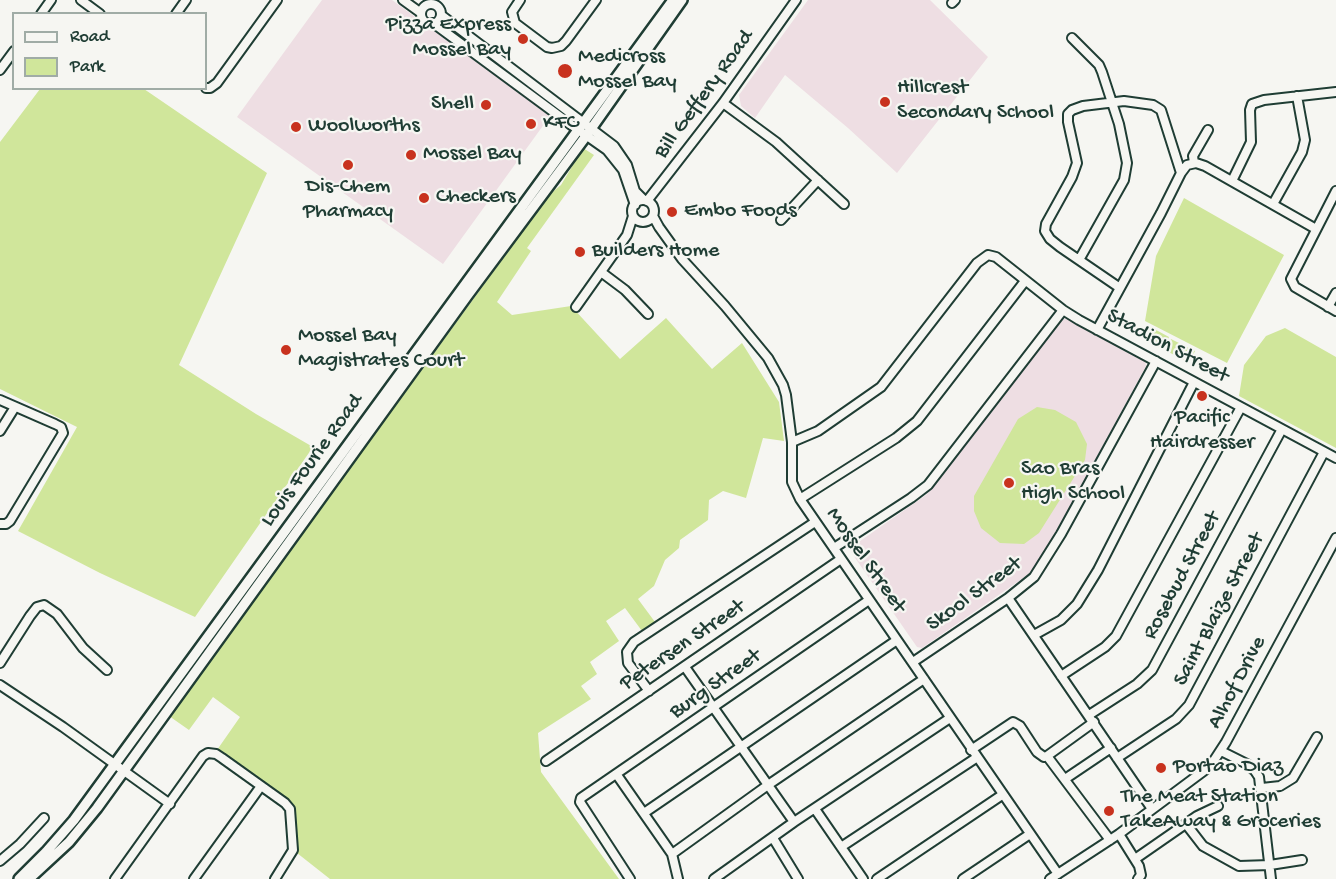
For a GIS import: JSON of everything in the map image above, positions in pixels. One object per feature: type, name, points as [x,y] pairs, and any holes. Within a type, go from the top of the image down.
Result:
[{"type":"main road","name":"Louis Fourie Road","points":[[19,879],[74,820],[673,0]]},
{"type":"main road","name":"Louis Fourie Road","points":[[29,879],[56,856],[76,834],[124,772],[467,296],[589,132],[682,0]]},
{"type":"street","points":[[81,0],[97,12]]},
{"type":"street","points":[[207,88],[217,83],[276,0]]},
{"type":"street","points":[[403,0],[421,12],[425,21],[433,23],[618,151],[627,165],[635,190],[654,210],[653,216],[658,227],[682,259]]},
{"type":"street","points":[[520,0],[513,12],[515,22],[552,48],[561,46],[566,41],[596,0]]},
{"type":"street","name":"Bill Geffery Road","points":[[648,202],[723,103],[796,0]]},
{"type":"street","points":[[421,12],[424,6],[433,2],[441,15],[580,126]]},
{"type":"street","points":[[433,23],[438,21],[441,15]]},
{"type":"street","points":[[1072,38],[1099,65],[1112,101],[1126,156],[1127,170],[1124,180],[1079,260]]},
{"type":"street","points":[[0,70],[12,54]]},
{"type":"street","points":[[1232,181],[1251,142],[1251,106],[1258,101],[1336,92]]},
{"type":"street","points":[[1273,204],[1302,152],[1305,140],[1298,96]]},
{"type":"street","points":[[1120,288],[1050,239],[1045,231],[1046,224],[1072,177],[1077,163],[1068,114],[1076,108],[1112,101],[1148,103],[1158,107],[1164,117],[1181,173]]},
{"type":"street","points":[[723,103],[776,142],[844,204]]},
{"type":"street","points":[[1194,164],[1193,156],[1208,130]]},
{"type":"street","points":[[589,132],[621,167],[635,205],[627,235]]},
{"type":"street","points":[[1097,330],[1187,165],[1205,166],[1316,229]]},
{"type":"street","points":[[781,220],[818,180]]},
{"type":"street","points":[[1336,191],[1291,276],[1295,287],[1336,311]]},
{"type":"street","points":[[635,205],[648,202]]},
{"type":"street","points":[[633,216],[643,222],[682,259]]},
{"type":"street","points":[[576,307],[627,235],[653,216]]},
{"type":"street","name":"Stadion Street","points":[[792,442],[818,431],[881,387],[977,263],[988,255],[996,257],[1063,310],[1097,330],[1336,459]]},
{"type":"street","name":"Mossel Street","points":[[682,259],[758,345],[783,385],[792,442],[792,482],[800,499],[913,662],[976,758],[1058,874]]},
{"type":"street","points":[[601,272],[625,290],[648,314]]},
{"type":"street","points":[[800,499],[896,438],[917,421],[1025,281]]},
{"type":"street","points":[[1328,307],[1336,292]]},
{"type":"street","points":[[834,548],[918,494],[928,485],[1063,310]]},
{"type":"street","name":"Skool Street","points":[[913,662],[1032,580],[1044,563],[1156,361]]},
{"type":"street","points":[[1034,635],[1061,621],[1081,598],[1098,570],[1194,382]]},
{"type":"street","points":[[0,399],[61,427],[63,433],[10,521],[0,524]]},
{"type":"street","points":[[0,431],[15,407]]},
{"type":"street","points":[[1061,676],[1105,647],[1116,636],[1241,407]]},
{"type":"street","name":"Rosebud Street","points":[[1047,756],[1145,678],[1155,665],[1282,429]]},
{"type":"street","name":"Saint Blaize Street","points":[[1117,759],[1176,719],[1189,705],[1324,452]]},
{"type":"street","points":[[649,691],[628,663],[627,652],[634,642],[815,522]]},
{"type":"street","name":"Alhof Drive","points":[[1050,879],[1119,834],[1205,770],[1221,751],[1336,538]]},
{"type":"street","name":"Petersen Street","points":[[546,761],[841,559]]},
{"type":"street","points":[[1008,598],[1152,809]]},
{"type":"street","name":"Burg Street","points":[[630,879],[580,802],[582,797],[869,600]]},
{"type":"street","points":[[0,663],[30,616],[42,604],[57,614],[83,648],[107,670]]},
{"type":"street","points":[[644,813],[897,640]]},
{"type":"street","points":[[685,667],[794,822]]},
{"type":"street","points":[[672,854],[768,785],[924,679]]},
{"type":"street","points":[[0,686],[63,727],[170,804]]},
{"type":"street","points":[[714,879],[794,822],[950,718]]},
{"type":"street","points":[[971,750],[1010,723],[1013,722],[1020,726],[1037,752],[1044,757],[1047,756],[1110,840]]},
{"type":"street","points":[[1262,788],[1280,786],[1293,778],[1317,736]]},
{"type":"street","points":[[1065,779],[1111,748]]},
{"type":"street","points":[[1221,751],[1239,759],[1255,771],[1262,788],[1271,879]]},
{"type":"street","points":[[115,879],[203,756],[211,753],[216,754],[289,806],[293,850],[275,879]]},
{"type":"street","points":[[841,848],[976,758]]},
{"type":"street","points":[[617,775],[672,854],[678,879]]},
{"type":"street","points":[[194,879],[261,786]]},
{"type":"street","points":[[877,879],[1002,795]]},
{"type":"street","points":[[1135,859],[1186,824],[1218,806]]},
{"type":"street","points":[[815,809],[863,879]]},
{"type":"street","points":[[0,861],[20,844],[44,818]]},
{"type":"street","points":[[1186,824],[1203,846],[1229,862],[1243,866],[1302,860]]},
{"type":"street","points":[[963,879],[1030,834]]},
{"type":"street","points":[[1119,834],[1140,870],[1138,879]]},
{"type":"street","points":[[773,838],[798,879]]},
{"type":"shaded area","points":[[322,0],[392,0],[550,116],[443,264],[237,117]]},
{"type":"shaded area","name":"Hillcrest Secondary School","points":[[808,0],[930,0],[988,57],[897,173],[785,75],[755,118],[741,106],[739,95]]},
{"type":"shaded area","name":"Sao Bras High School","points":[[1067,318],[1145,361],[1146,366],[1040,562],[1029,574],[922,648],[917,647],[851,552],[853,546],[926,495],[1061,320]]},
{"type":"green space","points":[[39,90],[145,90],[267,173],[179,365],[313,447],[195,617],[100,573],[18,531],[77,427],[0,389],[0,142]]},
{"type":"green space","points":[[583,148],[594,155],[527,248],[531,251],[497,302],[512,315],[571,306],[620,359],[666,318],[712,369],[742,343],[779,402],[784,441],[763,438],[746,498],[723,491],[709,500],[708,520],[680,540],[679,548],[665,560],[654,586],[638,599],[655,622],[642,631],[625,608],[606,621],[619,641],[590,662],[597,674],[581,686],[591,699],[538,733],[541,772],[619,879],[330,879],[297,853],[292,804],[217,750],[240,717],[213,697],[189,730],[169,716],[550,194],[561,185]]},
{"type":"green space","points":[[1184,198],[1284,255],[1227,363],[1145,321],[1156,256]]},
{"type":"green space","points":[[1147,325],[1169,337],[1163,350],[1141,337]]},
{"type":"green space","points":[[1285,328],[1336,357],[1336,448],[1239,396],[1244,365],[1266,336]]},
{"type":"green space","points":[[1171,339],[1195,351],[1189,363],[1165,350]]},
{"type":"green space","points":[[1037,407],[1055,410],[1076,422],[1087,444],[1085,460],[1039,533],[1024,544],[1000,543],[981,528],[974,511],[974,496],[1018,419]]},
{"type":"place","name":"Pizza Express Mossel Bay","points":[[523,39]]},
{"type":"place","name":"Medicross Mossel Bay","points":[[565,71]]},
{"type":"place","name":"Hillcrest Secondary School","points":[[885,102]]},
{"type":"place","name":"Shell","points":[[486,105]]},
{"type":"place","name":"KFC","points":[[531,124]]},
{"type":"place","name":"Woolworths","points":[[296,127]]},
{"type":"place","name":"Mossel Bay","points":[[411,155]]},
{"type":"place","name":"Dis-Chem Pharmacy","points":[[348,165]]},
{"type":"place","name":"Checkers","points":[[424,198]]},
{"type":"place","name":"Embo Foods","points":[[672,212]]},
{"type":"place","name":"Builders Home","points":[[580,252]]},
{"type":"place","name":"Mossel Bay Magistrates Court","points":[[286,350]]},
{"type":"place","name":"Pacific Hairdresser","points":[[1202,396]]},
{"type":"place","name":"Sao Bras High School","points":[[1009,483]]},
{"type":"place","name":"Portao Diaz","points":[[1161,768]]},
{"type":"place","name":"The Meat Station TakeAway & Groceries","points":[[1109,811]]}]
